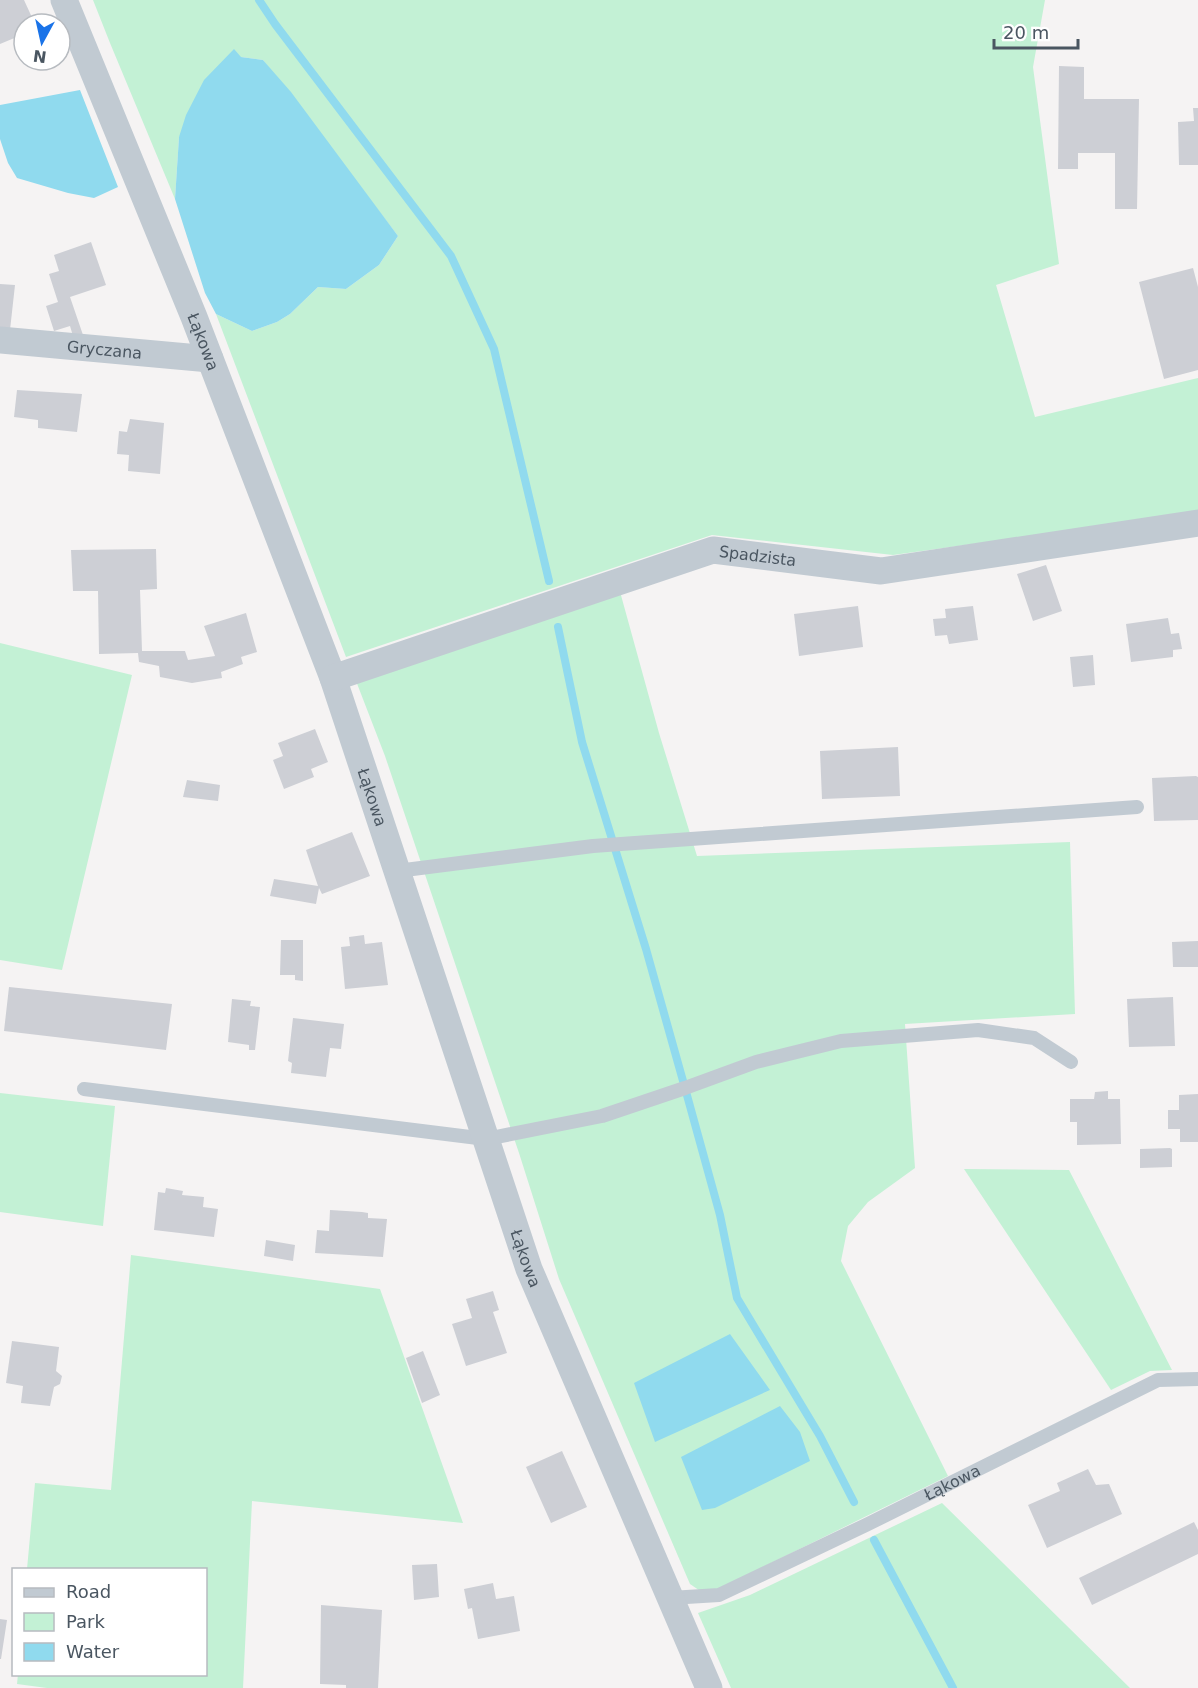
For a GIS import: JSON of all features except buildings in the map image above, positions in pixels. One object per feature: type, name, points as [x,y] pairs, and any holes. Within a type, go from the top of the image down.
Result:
[{"type":"street","name":"Łąkowa","points":[[64,0],[210,359],[333,678],[529,1269],[709,1688]]},
{"type":"street","name":"Gryczana","points":[[0,340],[210,359]]},
{"type":"street","name":"Spadzista","points":[[333,678],[713,550],[881,571],[1198,523]]},
{"type":"lane","points":[[397,871],[593,846],[1137,807]]},
{"type":"lane","points":[[84,1089],[486,1139],[602,1116],[756,1062],[841,1041],[978,1030],[1034,1038],[1071,1062]]},
{"type":"lane","name":"Łąkowa","points":[[670,1598],[719,1595],[1158,1380],[1198,1379]]},
{"type":"green space","points":[[93,0],[1045,0],[1033,67],[1059,264],[996,285],[1035,417],[1198,378],[1198,513],[893,555],[712,535],[346,657],[216,314],[252,331],[277,322],[290,314],[318,287],[346,289],[379,265],[398,236],[263,60],[241,57],[179,137],[175,199]]},
{"type":"green space","points":[[619,588],[659,733],[697,856],[1070,842],[1075,1014],[905,1024],[915,1168],[868,1202],[848,1226],[841,1261],[948,1476],[706,1595],[690,1584],[559,1279],[519,1153],[385,756],[356,681]]},
{"type":"green space","points":[[0,643],[132,675],[62,970],[0,960]]},
{"type":"green space","points":[[0,1093],[115,1106],[103,1226],[0,1212]]},
{"type":"green space","points":[[964,1169],[1069,1170],[1172,1370],[1150,1371],[1111,1390]]},
{"type":"green space","points":[[131,1255],[380,1289],[463,1523],[252,1501],[243,1688],[47,1688],[17,1684],[18,1676],[207,1676],[207,1568],[27,1568],[35,1483],[111,1490]]},
{"type":"green space","points":[[942,1503],[1130,1688],[731,1688],[698,1613],[750,1595]]},
{"type":"water","points":[[234,49],[241,57],[263,60],[291,92],[398,236],[379,265],[346,289],[318,287],[290,314],[277,322],[252,331],[216,314],[205,293],[175,199],[179,137],[186,115],[204,80]]},
{"type":"water","points":[[80,90],[118,187],[94,198],[17,178],[8,163],[0,139],[0,105]]},
{"type":"water","points":[[730,1334],[770,1390],[655,1442],[634,1383]]},
{"type":"water","points":[[780,1406],[800,1432],[810,1461],[715,1508],[702,1510],[681,1457]]},
{"type":"waterway","points":[[259,0],[451,256],[494,349],[549,581]]},
{"type":"waterway","points":[[558,627],[582,742],[646,949],[685,1088],[720,1215],[737,1298],[820,1436],[854,1502]]},
{"type":"waterway","points":[[874,1540],[953,1688]]}]
